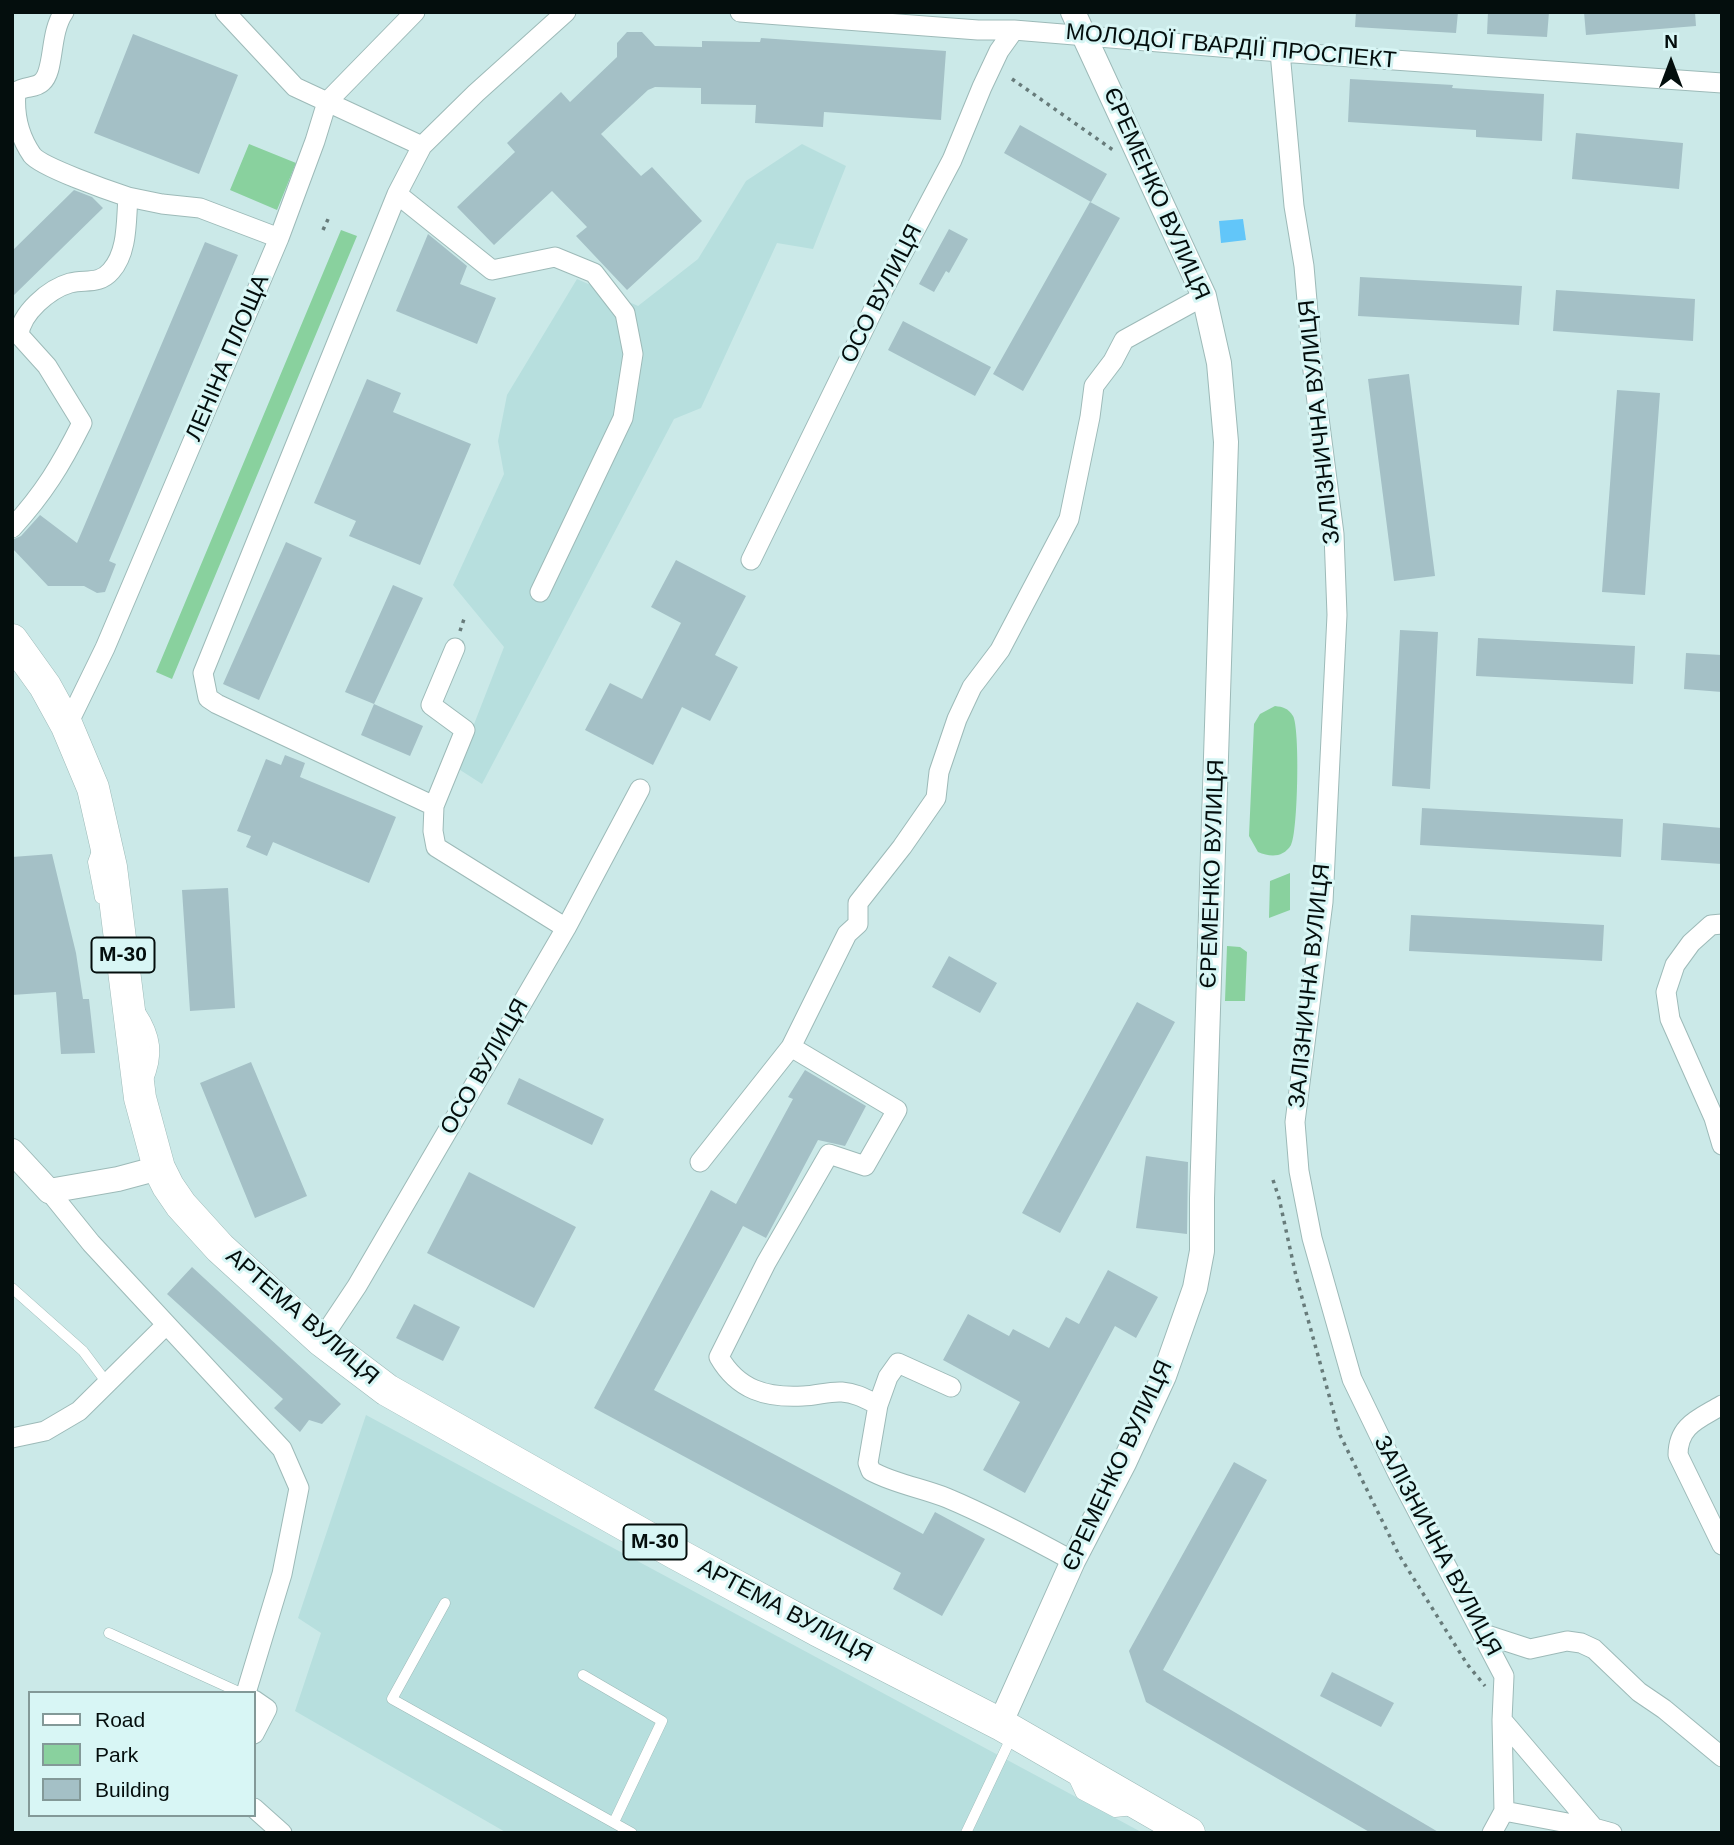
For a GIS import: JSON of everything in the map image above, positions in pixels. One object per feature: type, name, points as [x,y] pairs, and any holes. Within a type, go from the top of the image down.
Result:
[{"type":"highway","name":"М-30","points":[[12,639],[45,686],[67,726],[93,788],[111,867],[140,1098],[164,1177]]},
{"type":"highway","name":"АРТЕМА ВУЛИЦЯ","points":[[164,1177],[181,1205],[220,1248],[321,1340],[387,1390],[817,1630],[1007,1728],[1189,1833]]},
{"type":"street","points":[[33,157],[17,124],[16,92],[23,86],[43,82],[49,72],[56,23],[64,12]]},
{"type":"street","points":[[225,12],[295,87],[422,146]]},
{"type":"street","name":"ЛЕНІНА ПЛОЩА","points":[[67,726],[105,648],[279,238],[327,102],[415,12]]},
{"type":"street","points":[[434,806],[216,704],[208,698],[203,673],[397,194],[422,146],[566,12]]},
{"type":"street","name":"МОЛОДОЇ ГВАРДІЇ ПРОСПЕКТ","points":[[740,12],[1722,83]]},
{"type":"street","name":"ЄРЕМЕНКО ВУЛИЦЯ","points":[[1007,1728],[1073,1560],[1124,1463],[1164,1376],[1195,1288],[1202,1251],[1226,442],[1219,363],[1204,296],[1073,12]]},
{"type":"street","name":"ОСО ВУЛИЦЯ","points":[[751,560],[880,296],[952,160],[999,51],[1014,30]]},
{"type":"street","name":"ЗАЛІЗНИЧНА ВУЛИЦЯ","points":[[1280,52],[1293,206],[1304,266],[1313,371],[1334,534],[1337,615],[1323,902],[1294,1122],[1299,1171],[1312,1238],[1352,1379],[1397,1472],[1504,1676],[1504,1811]]},
{"type":"street","points":[[12,150],[89,184],[128,197],[200,208],[279,238]]},
{"type":"street","points":[[397,194],[492,270],[555,257],[594,272],[625,313],[633,354],[623,418],[540,592]]},
{"type":"street","points":[[12,528],[59,469],[82,422],[47,366],[19,335],[20,325],[32,308],[62,285],[98,281],[110,272],[120,257],[128,197]]},
{"type":"street","points":[[700,1162],[791,1047],[847,934],[858,924],[858,903],[902,848],[936,798],[939,772],[957,719],[972,687],[1000,650],[1069,519],[1094,386],[1113,361],[1124,340],[1204,296]]},
{"type":"street","points":[[454,648],[431,705],[465,730],[434,806],[433,831],[436,847],[566,928]]},
{"type":"street","name":"ОСО ВУЛИЦЯ","points":[[321,1340],[357,1286],[566,928],[640,789]]},
{"type":"street","points":[[1716,924],[1691,943],[1675,965],[1666,992],[1670,1019],[1714,1118],[1722,1145]]},
{"type":"street","points":[[791,1047],[897,1110],[865,1166],[829,1154],[766,1263],[719,1357],[728,1373],[742,1385],[768,1394],[803,1396],[839,1392],[856,1394],[878,1405]]},
{"type":"street","points":[[12,1151],[166,1325],[282,1449],[299,1488],[282,1574],[244,1691]]},
{"type":"street","points":[[49,1191],[118,1179],[164,1177]]},
{"type":"street","points":[[12,1438],[45,1431],[79,1411],[166,1325]]},
{"type":"street","points":[[951,1387],[898,1363],[888,1377],[878,1405],[868,1463],[871,1471],[994,1518],[1073,1560]]},
{"type":"street","points":[[1722,1405],[1685,1428],[1678,1441],[1678,1455],[1722,1545]]},
{"type":"street","points":[[1484,1634],[1530,1649],[1567,1641],[1594,1649],[1639,1692],[1722,1757]]},
{"type":"street","points":[[256,1701],[267,1709],[256,1730]]},
{"type":"street","points":[[1502,1720],[1603,1831]]},
{"type":"street","points":[[256,1810],[282,1833]]},
{"type":"street","points":[[1492,1833],[1504,1811],[1603,1831]]},
{"type":"lane","points":[[12,1288],[83,1351],[107,1383]]},
{"type":"lane","points":[[444,1603],[392,1699],[632,1833]]},
{"type":"lane","points":[[109,1633],[239,1691]]},
{"type":"lane","points":[[583,1675],[662,1721],[614,1822]]},
{"type":"lane","points":[[966,1833],[1007,1728]]},
{"type":"path","points":[[1012,79],[1113,150]]},
{"type":"path","points":[[323,230],[330,215]]},
{"type":"shaded area","points":[[802,144],[846,166],[813,249],[777,243],[701,408],[674,419],[482,784],[457,768],[504,647],[453,585],[504,474],[498,441],[507,395],[577,279],[638,306],[698,259],[746,181]]},
{"type":"shaded area","points":[[366,1415],[1143,1833],[507,1833],[295,1711],[321,1633],[298,1618]]},
{"type":"green space","points":[[249,144],[296,163],[277,210],[230,190]]},
{"type":"green space","points":[[341,230],[357,236],[172,679],[156,672]]},
{"type":"green space","points":[[1275,706],[1289,711],[1295,724],[1295,821],[1288,849],[1280,854],[1267,855],[1258,852],[1249,836],[1254,724],[1260,714]]},
{"type":"green space","points":[[1290,873],[1290,910],[1269,918],[1270,881]]},
{"type":"green space","points":[[1227,946],[1240,947],[1247,952],[1245,1001],[1225,1001]]},
{"type":"water","points":[[1243,219],[1246,240],[1221,243],[1219,221]]},
{"type":"building","points":[[1356,12],[1458,12],[1456,33],[1355,27]]},
{"type":"building","points":[[1488,12],[1549,12],[1547,37],[1487,34]]},
{"type":"building","points":[[1584,12],[1695,12],[1696,26],[1586,35]]},
{"type":"building","points":[[627,32],[642,32],[655,46],[702,47],[702,41],[760,42],[761,38],[946,51],[941,120],[824,112],[823,127],[755,123],[756,105],[701,104],[701,88],[655,87],[648,90],[601,134],[641,176],[652,167],[702,221],[627,290],[576,236],[587,227],[552,191],[494,245],[457,207],[515,152],[507,143],[561,92],[570,102],[617,57],[617,43]]},
{"type":"building","points":[[133,34],[238,75],[199,174],[94,133]]},
{"type":"building","points":[[1350,79],[1544,94],[1542,141],[1476,137],[1476,130],[1348,122]]},
{"type":"building","points":[[1020,125],[1107,174],[1091,202],[1004,153]]},
{"type":"building","points":[[1576,133],[1683,143],[1679,189],[1572,179]]},
{"type":"building","points":[[74,190],[92,197],[103,208],[12,297],[12,251]]},
{"type":"building","points":[[1090,202],[1120,218],[1023,391],[993,374]]},
{"type":"building","points":[[949,229],[968,239],[949,273],[946,271],[934,292],[919,284]]},
{"type":"building","points":[[428,234],[467,266],[460,284],[496,298],[477,344],[396,311]]},
{"type":"building","points":[[205,242],[238,255],[109,561],[116,564],[105,592],[97,593],[84,586],[48,586],[12,548],[12,540],[21,536],[40,515],[77,543]]},
{"type":"building","points":[[1360,277],[1522,286],[1519,325],[1358,316]]},
{"type":"building","points":[[1556,290],[1695,299],[1693,341],[1553,331]]},
{"type":"building","points":[[903,321],[991,367],[975,396],[888,350]]},
{"type":"building","points":[[1409,374],[1435,576],[1394,581],[1368,379]]},
{"type":"building","points":[[367,379],[401,393],[393,412],[471,444],[420,565],[349,536],[356,521],[314,503]]},
{"type":"building","points":[[1617,390],[1660,393],[1645,595],[1602,592]]},
{"type":"building","points":[[286,542],[322,558],[259,700],[223,684]]},
{"type":"building","points":[[676,560],[746,596],[715,655],[738,667],[710,721],[682,707],[653,765],[585,730],[610,683],[642,699],[681,623],[651,607]]},
{"type":"building","points":[[393,585],[423,598],[374,704],[345,692]]},
{"type":"building","points":[[1400,630],[1438,632],[1430,789],[1392,786]]},
{"type":"building","points":[[1478,638],[1635,646],[1633,684],[1476,676]]},
{"type":"building","points":[[1686,653],[1722,655],[1722,692],[1684,689]]},
{"type":"building","points":[[374,704],[423,726],[410,756],[361,735]]},
{"type":"building","points":[[285,755],[305,763],[300,777],[396,817],[369,883],[273,842],[267,856],[246,847],[251,836],[237,831],[266,759],[281,765]]},
{"type":"building","points":[[1422,808],[1623,819],[1621,857],[1420,845]]},
{"type":"building","points":[[1663,823],[1722,828],[1722,864],[1661,860]]},
{"type":"building","points":[[52,854],[76,953],[83,999],[89,999],[95,1053],[61,1054],[56,992],[12,995],[12,857]]},
{"type":"building","points":[[228,888],[235,1008],[190,1011],[182,890]]},
{"type":"building","points":[[1411,915],[1604,925],[1602,961],[1409,951]]},
{"type":"building","points":[[949,956],[997,983],[980,1013],[932,987]]},
{"type":"building","points":[[1137,1002],[1175,1022],[1060,1233],[1022,1213]]},
{"type":"building","points":[[251,1062],[307,1196],[255,1218],[200,1083]]},
{"type":"building","points":[[805,1070],[866,1106],[845,1146],[818,1140],[766,1238],[743,1226],[654,1390],[923,1534],[935,1512],[985,1539],[942,1616],[893,1589],[901,1573],[594,1408],[711,1190],[736,1204],[793,1099],[788,1097]]},
{"type":"building","points":[[519,1078],[604,1119],[592,1145],[507,1104]]},
{"type":"building","points":[[1146,1156],[1188,1162],[1187,1234],[1136,1228]]},
{"type":"building","points":[[469,1172],[576,1227],[534,1308],[427,1253]]},
{"type":"building","points":[[192,1267],[341,1404],[322,1424],[309,1420],[300,1432],[274,1408],[283,1399],[167,1294]]},
{"type":"building","points":[[1108,1270],[1158,1297],[1136,1338],[1115,1326],[1025,1493],[983,1470],[1020,1402],[943,1360],[968,1314],[1009,1336],[1013,1329],[1049,1348],[1066,1317],[1079,1324]]},
{"type":"building","points":[[414,1304],[460,1327],[443,1361],[396,1338]]},
{"type":"building","points":[[1234,1462],[1267,1480],[1163,1670],[1440,1833],[1371,1833],[1146,1702],[1129,1651]]},
{"type":"building","points":[[1332,1672],[1394,1703],[1381,1727],[1320,1696]]}]
